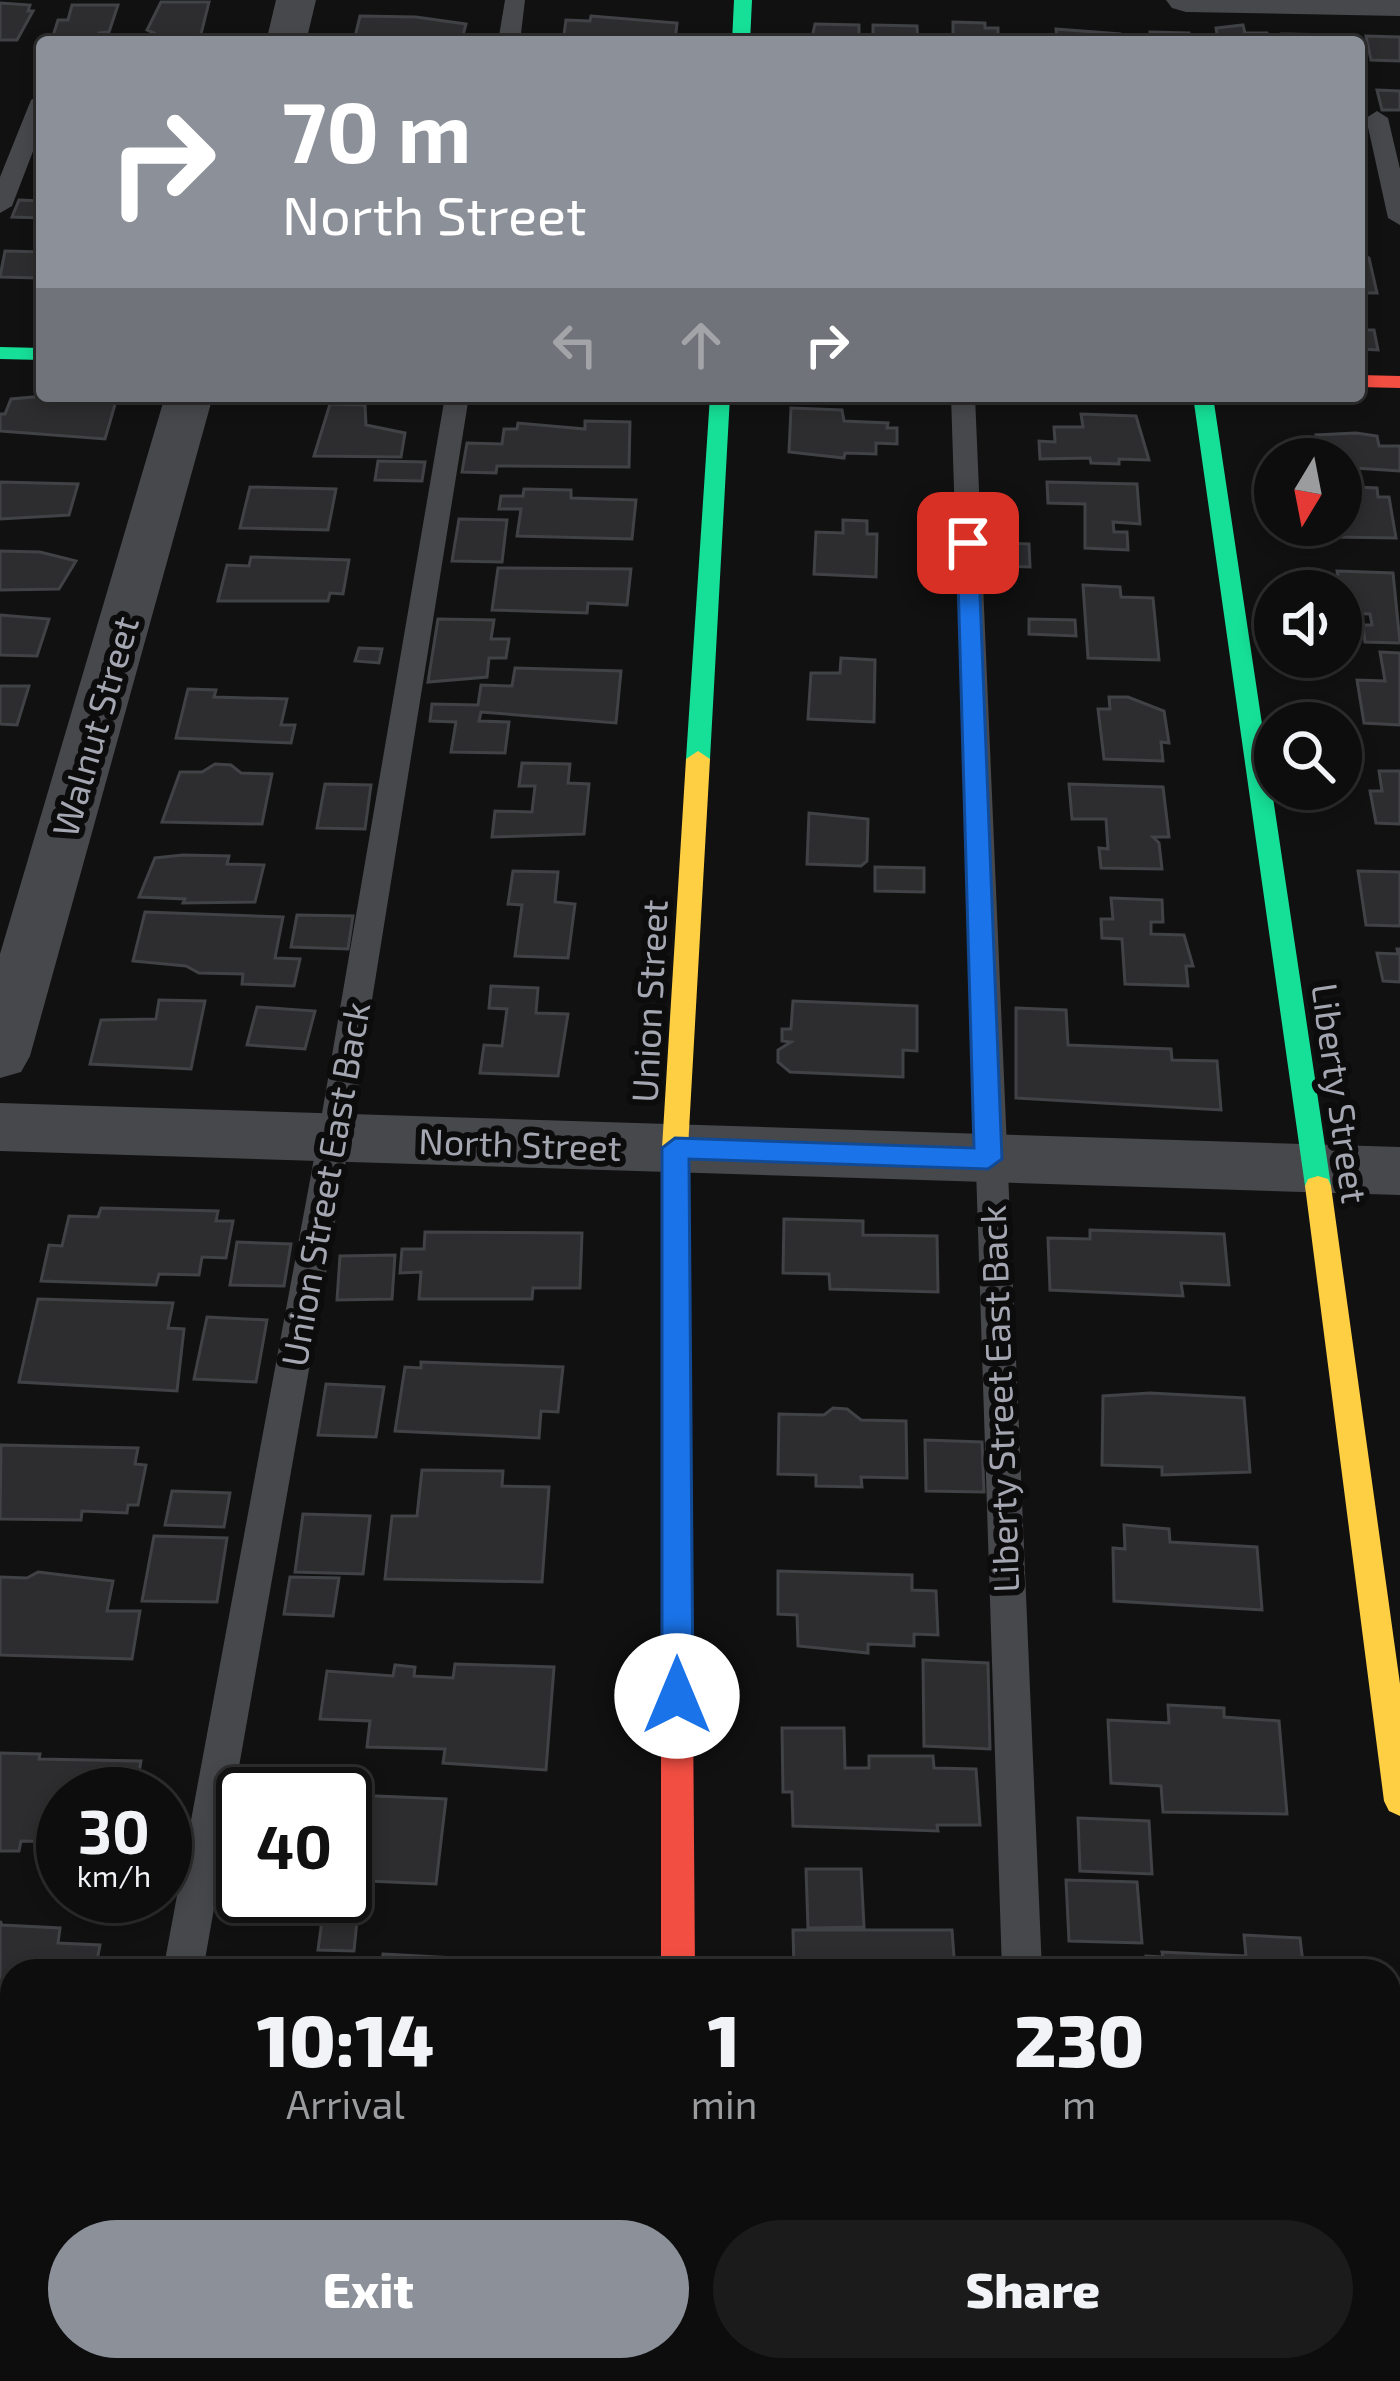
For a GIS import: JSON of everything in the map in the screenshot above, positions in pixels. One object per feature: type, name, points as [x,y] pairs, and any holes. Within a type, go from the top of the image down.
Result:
[{"type":"street","points":[[287,36],[296,0]]},
{"type":"street","points":[[741,36],[743,0]]},
{"type":"street","points":[[1186,0],[1400,4]]},
{"type":"street","points":[[0,353],[36,354]]},
{"type":"street","points":[[1365,381],[1400,382]]},
{"type":"street","name":"Walnut Street","points":[[0,1056],[187,402]]},
{"type":"street","name":"Union Street","points":[[678,1959],[675,1148],[720,402]]},
{"type":"street","name":"Liberty Street","points":[[1205,402],[1316,1168],[1400,1801]]},
{"type":"street","name":"North Street","points":[[0,1127],[1400,1172]]},
{"type":"lane","points":[[510,36],[515,0]]},
{"type":"lane","points":[[0,206],[36,115]]},
{"type":"lane","points":[[1379,118],[1400,218]]},
{"type":"lane","name":"Union Street East Back","points":[[185,1959],[334,1137],[456,402]]},
{"type":"lane","name":"Liberty Street East Back","points":[[963,402],[1021,1959]]},
{"type":"building","points":[[161,2],[209,2],[200,36],[153,36],[147,30]]},
{"type":"building","points":[[0,3],[30,5],[28,11],[33,11],[17,40],[0,40]]},
{"type":"building","points":[[72,5],[118,5],[109,32],[98,36],[53,36],[58,20],[68,20]]},
{"type":"building","points":[[360,16],[466,24],[463,36],[355,36]]},
{"type":"building","points":[[591,16],[677,23],[676,36],[564,36],[566,20],[590,21]]},
{"type":"building","points":[[953,22],[998,28],[998,36],[953,36]]},
{"type":"building","points":[[815,24],[859,25],[859,36],[812,36]]},
{"type":"building","points":[[873,25],[917,26],[918,36],[873,36]]},
{"type":"building","points":[[1243,25],[1245,33],[1268,36],[1217,36],[1216,28]]},
{"type":"building","points":[[1056,29],[1120,36],[1057,36]]},
{"type":"building","points":[[1150,32],[1189,36],[1150,36]]},
{"type":"building","points":[[1366,36],[1400,37],[1400,61],[1371,60]]},
{"type":"building","points":[[1377,90],[1400,91],[1400,110],[1382,110]]},
{"type":"building","points":[[19,200],[36,201],[36,218],[12,217]]},
{"type":"building","points":[[5,251],[36,252],[36,278],[0,277]]},
{"type":"building","points":[[1365,256],[1369,258],[1377,293],[1365,293]]},
{"type":"building","points":[[1365,330],[1374,330],[1378,350],[1365,349]]},
{"type":"building","points":[[11,399],[116,402],[105,439],[0,431],[0,414],[5,414]]},
{"type":"building","points":[[330,404],[365,405],[366,425],[405,433],[401,457],[314,456]]},
{"type":"building","points":[[791,408],[842,410],[844,421],[888,423],[887,428],[897,428],[897,444],[876,443],[876,454],[845,453],[844,458],[789,452]]},
{"type":"building","points":[[1081,414],[1136,416],[1149,460],[1119,459],[1119,464],[1091,463],[1090,458],[1040,459],[1039,441],[1055,442],[1054,427],[1083,427]]},
{"type":"building","points":[[585,421],[630,422],[629,467],[497,466],[496,473],[462,472],[467,443],[502,444],[504,429],[517,429],[518,423],[585,429]]},
{"type":"building","points":[[1316,435],[1377,436],[1379,446],[1400,446],[1400,471],[1362,468],[1362,438]]},
{"type":"building","points":[[378,461],[425,462],[422,481],[375,480]]},
{"type":"building","points":[[0,482],[78,484],[69,515],[0,519]]},
{"type":"building","points":[[1047,482],[1137,484],[1140,524],[1113,522],[1114,532],[1127,532],[1128,550],[1085,548],[1085,504],[1048,503]]},
{"type":"building","points":[[250,487],[336,489],[328,530],[240,528]]},
{"type":"building","points":[[1362,487],[1377,488],[1378,497],[1389,497],[1396,538],[1362,537]]},
{"type":"building","points":[[524,489],[571,490],[571,498],[636,500],[632,539],[517,536],[521,509],[499,509],[501,496],[523,496]]},
{"type":"building","points":[[459,519],[507,520],[502,562],[452,561]]},
{"type":"building","points":[[843,520],[867,521],[867,534],[877,534],[876,577],[814,574],[816,532],[843,533]]},
{"type":"building","points":[[983,542],[1029,544],[1030,567],[984,565]]},
{"type":"building","points":[[0,551],[40,552],[76,561],[59,589],[0,590]]},
{"type":"building","points":[[251,557],[349,560],[343,594],[330,593],[328,601],[218,601],[227,565],[249,566]]},
{"type":"building","points":[[498,568],[631,569],[627,605],[588,603],[587,613],[492,610]]},
{"type":"building","points":[[1362,572],[1393,573],[1400,643],[1365,642],[1363,625],[1372,625],[1370,614],[1362,614]]},
{"type":"building","points":[[1083,585],[1120,587],[1121,597],[1153,598],[1159,660],[1088,658]]},
{"type":"building","points":[[0,615],[49,619],[37,656],[0,655]]},
{"type":"building","points":[[438,619],[494,620],[491,639],[509,639],[506,658],[489,658],[487,677],[428,682]]},
{"type":"building","points":[[1029,619],[1075,620],[1076,636],[1029,634]]},
{"type":"building","points":[[359,648],[382,649],[379,663],[355,661]]},
{"type":"building","points":[[1380,652],[1400,653],[1400,725],[1364,723],[1357,680],[1385,681]]},
{"type":"building","points":[[841,658],[875,660],[874,722],[808,719],[811,673],[840,673]]},
{"type":"building","points":[[515,668],[621,671],[616,723],[481,712],[479,721],[509,722],[505,753],[451,752],[456,722],[430,721],[432,704],[478,705],[481,685],[512,686]]},
{"type":"building","points":[[0,686],[29,686],[17,725],[0,724]]},
{"type":"building","points":[[188,689],[216,690],[214,697],[287,699],[281,725],[295,725],[291,743],[176,738]]},
{"type":"building","points":[[1109,697],[1128,697],[1164,711],[1169,743],[1161,742],[1163,761],[1104,759],[1098,709],[1110,709]]},
{"type":"building","points":[[522,763],[570,764],[568,783],[589,784],[584,834],[492,837],[495,811],[532,812],[535,786],[519,786]]},
{"type":"building","points":[[215,764],[231,765],[241,773],[272,774],[262,824],[162,822],[180,772],[202,772]]},
{"type":"building","points":[[1379,771],[1400,771],[1400,824],[1376,823],[1370,791],[1382,791]]},
{"type":"building","points":[[325,784],[371,785],[365,829],[317,828]]},
{"type":"building","points":[[1069,784],[1163,787],[1169,837],[1153,837],[1159,843],[1162,869],[1101,868],[1099,848],[1108,849],[1106,819],[1072,819]]},
{"type":"building","points":[[809,813],[868,819],[867,861],[861,866],[807,864]]},
{"type":"building","points":[[229,856],[227,864],[264,865],[255,902],[183,903],[185,899],[139,897],[155,858]]},
{"type":"building","points":[[875,867],[924,868],[924,892],[875,891]]},
{"type":"building","points":[[513,871],[558,872],[555,902],[575,904],[568,958],[515,956],[522,905],[508,904]]},
{"type":"building","points":[[1358,871],[1400,872],[1400,926],[1366,925]]},
{"type":"building","points":[[1111,898],[1162,900],[1163,922],[1151,922],[1151,934],[1184,935],[1193,966],[1186,966],[1188,986],[1125,984],[1122,939],[1102,938],[1101,919],[1113,919]]},
{"type":"building","points":[[145,912],[283,917],[275,958],[300,959],[294,986],[242,984],[243,974],[199,973],[186,966],[133,961]]},
{"type":"building","points":[[297,915],[353,916],[348,949],[291,947]]},
{"type":"building","points":[[1400,949],[1400,982],[1383,981],[1377,953],[1398,954]]},
{"type":"building","points":[[491,986],[538,988],[536,1013],[568,1014],[558,1076],[480,1073],[484,1045],[502,1046],[507,1009],[489,1008]]},
{"type":"building","points":[[159,1000],[205,1001],[191,1069],[90,1064],[101,1020],[156,1019]]},
{"type":"building","points":[[793,1001],[917,1006],[917,1051],[903,1050],[903,1077],[790,1072],[778,1062],[778,1050],[791,1042],[782,1041],[782,1029],[791,1029]]},
{"type":"building","points":[[257,1007],[315,1011],[305,1049],[247,1045]]},
{"type":"building","points":[[1016,1008],[1066,1010],[1068,1045],[1171,1049],[1172,1060],[1217,1061],[1221,1110],[1016,1098]]},
{"type":"building","points":[[101,1208],[218,1211],[216,1221],[233,1221],[226,1258],[202,1257],[199,1275],[159,1274],[156,1285],[41,1281],[49,1245],[62,1246],[69,1216],[98,1217]]},
{"type":"building","points":[[784,1219],[863,1221],[863,1235],[937,1236],[938,1292],[830,1289],[829,1274],[783,1273]]},
{"type":"building","points":[[1090,1230],[1224,1234],[1229,1285],[1181,1283],[1183,1296],[1050,1290],[1048,1238],[1090,1239]]},
{"type":"building","points":[[425,1232],[582,1233],[580,1288],[533,1288],[532,1299],[419,1299],[421,1272],[400,1273],[402,1249],[424,1249]]},
{"type":"building","points":[[237,1242],[291,1244],[284,1286],[230,1285]]},
{"type":"building","points":[[395,1255],[392,1299],[337,1300],[340,1256]]},
{"type":"building","points":[[38,1299],[173,1303],[168,1328],[184,1329],[177,1391],[19,1382]]},
{"type":"building","points":[[207,1317],[267,1320],[256,1382],[194,1379]]},
{"type":"building","points":[[421,1362],[563,1367],[558,1412],[541,1411],[539,1438],[395,1431],[405,1367],[421,1368]]},
{"type":"building","points":[[326,1384],[384,1387],[376,1437],[318,1435]]},
{"type":"building","points":[[1150,1393],[1244,1398],[1250,1472],[1162,1475],[1162,1467],[1102,1465],[1103,1396]]},
{"type":"building","points":[[833,1408],[847,1409],[861,1420],[906,1421],[907,1478],[861,1477],[862,1487],[816,1486],[816,1475],[778,1474],[779,1414],[824,1415]]},
{"type":"building","points":[[925,1440],[982,1442],[984,1492],[926,1491]]},
{"type":"building","points":[[1,1445],[138,1448],[135,1464],[146,1465],[138,1505],[128,1505],[127,1513],[82,1511],[81,1520],[0,1519]]},
{"type":"building","points":[[422,1470],[503,1471],[502,1486],[549,1487],[542,1582],[385,1579],[392,1516],[417,1516]]},
{"type":"building","points":[[172,1491],[230,1493],[224,1527],[165,1525]]},
{"type":"building","points":[[303,1514],[370,1516],[363,1574],[295,1572]]},
{"type":"building","points":[[1124,1525],[1169,1529],[1170,1542],[1257,1547],[1262,1610],[1114,1601],[1113,1548],[1125,1549]]},
{"type":"building","points":[[154,1536],[227,1538],[217,1602],[142,1601]]},
{"type":"building","points":[[778,1571],[912,1575],[912,1590],[936,1591],[938,1635],[914,1634],[914,1646],[868,1644],[868,1653],[798,1646],[797,1615],[778,1614]]},
{"type":"building","points":[[38,1572],[113,1581],[107,1611],[140,1611],[132,1659],[0,1655],[0,1577],[27,1578]]},
{"type":"building","points":[[290,1577],[339,1578],[333,1616],[284,1614]]},
{"type":"building","points":[[923,1660],[988,1663],[990,1749],[924,1746]]},
{"type":"building","points":[[455,1664],[554,1667],[546,1770],[443,1763],[445,1749],[367,1747],[370,1721],[320,1719],[327,1671],[393,1676],[395,1665],[415,1667],[414,1676],[453,1678]]},
{"type":"building","points":[[1168,1705],[1224,1708],[1224,1717],[1279,1721],[1287,1814],[1163,1812],[1161,1786],[1111,1783],[1108,1720],[1169,1723]]},
{"type":"building","points":[[782,1728],[844,1728],[845,1768],[869,1768],[869,1756],[933,1756],[934,1768],[976,1769],[980,1825],[937,1825],[938,1831],[793,1826],[792,1792],[783,1792]]},
{"type":"building","points":[[0,1753],[40,1754],[39,1759],[141,1761],[140,1767],[36,1767],[36,1841],[21,1841],[19,1851],[0,1851]]},
{"type":"building","points":[[372,1796],[446,1799],[436,1884],[372,1881]]},
{"type":"building","points":[[1078,1818],[1149,1821],[1152,1874],[1080,1871]]},
{"type":"building","points":[[806,1869],[861,1869],[864,1927],[808,1928]]},
{"type":"building","points":[[1066,1880],[1137,1882],[1142,1943],[1069,1941]]},
{"type":"building","points":[[0,1921],[2,1925],[60,1928],[58,1943],[100,1945],[97,1959],[0,1959]]},
{"type":"building","points":[[322,1923],[357,1923],[354,1951],[318,1950]]},
{"type":"building","points":[[793,1930],[952,1930],[954,1959],[794,1959]]},
{"type":"building","points":[[1244,1935],[1300,1938],[1303,1959],[1146,1959],[1146,1956],[1163,1957],[1162,1952],[1246,1956]]},
{"type":"building","points":[[383,1954],[474,1959],[382,1959]]},
{"type":"traffic: fast","points":[[741,36],[743,0]]},
{"type":"traffic: fast","points":[[0,353],[36,354]]},
{"type":"traffic: fast","points":[[698,759],[720,402]]},
{"type":"traffic: fast","points":[[1204,402],[1318,1186]]},
{"type":"traffic: slow","points":[[676,1444],[675,1148],[698,759]]},
{"type":"traffic: slow","points":[[1318,1186],[1400,1801]]},
{"type":"traffic: jam","points":[[1365,381],[1400,382]]},
{"type":"traffic: jam","points":[[676,1444],[678,1959]]},
{"type":"route","points":[[677,1696],[675,1148],[988,1159],[968,543]]}]
